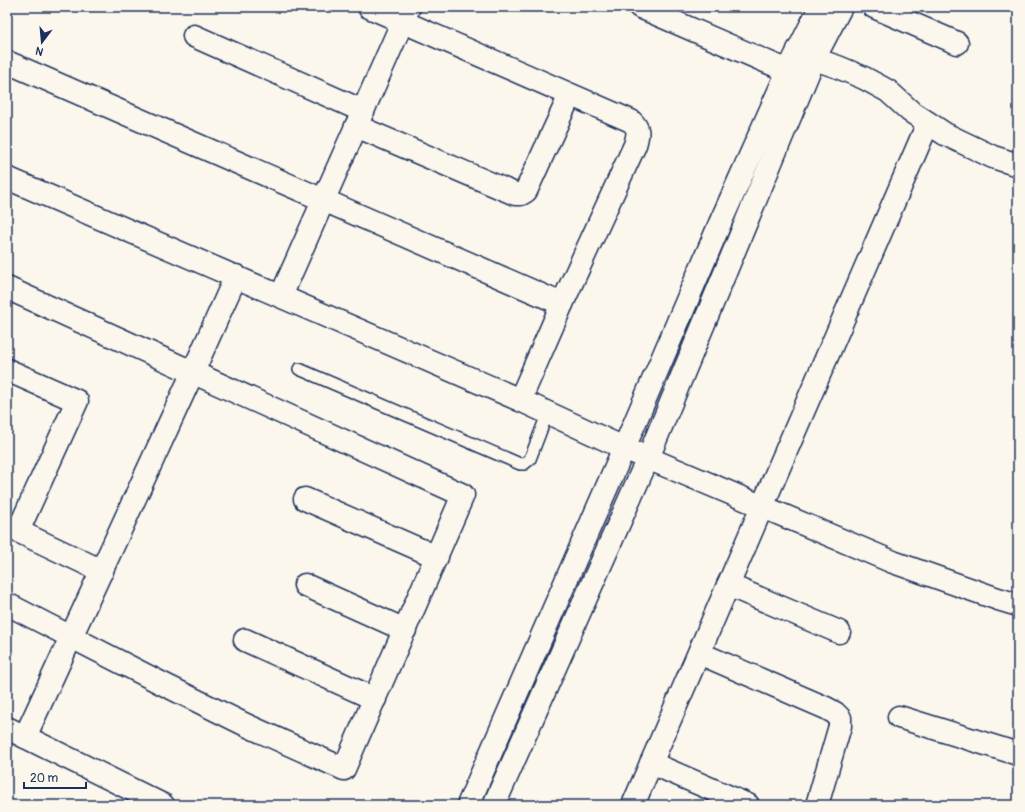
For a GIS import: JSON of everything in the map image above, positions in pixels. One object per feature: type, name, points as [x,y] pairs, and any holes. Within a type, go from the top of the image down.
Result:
[{"type":"street","points":[[368,7],[406,14],[570,95],[631,121],[637,128],[638,132],[635,145],[520,400]]},
{"type":"street","points":[[640,7],[788,71]]},
{"type":"street","points":[[494,805],[648,458],[806,55],[820,7]]},
{"type":"street","points":[[468,805],[624,448],[720,221],[788,71],[806,55],[841,7]]},
{"type":"street","points":[[874,7],[957,43]]},
{"type":"street","points":[[281,296],[406,14]]},
{"type":"street","points":[[194,36],[359,119],[515,194],[521,194],[526,191],[570,95]]},
{"type":"street","points":[[806,55],[876,84],[888,92],[910,112],[945,134],[993,157],[1018,164]]},
{"type":"street","points":[[7,62],[562,304]]},
{"type":"street","points":[[633,805],[928,123]]},
{"type":"street","points":[[7,178],[548,412],[624,448],[893,562],[1018,605]]},
{"type":"street","points":[[163,805],[16,732],[71,637],[236,276]]},
{"type":"street","points":[[7,288],[463,495],[344,769],[246,725],[7,604]]},
{"type":"street","points":[[7,370],[77,401],[12,528],[102,571]]},
{"type":"street","points":[[305,499],[436,557]]},
{"type":"street","points":[[306,585],[405,630]]},
{"type":"street","points":[[728,585],[838,632]]},
{"type":"street","points":[[245,640],[375,699]]},
{"type":"street","points":[[699,653],[826,708],[840,718],[840,726],[817,805]]},
{"type":"street","points":[[899,717],[1018,754]]},
{"type":"street","points":[[651,763],[748,805]]},
{"type":"lane","points":[[299,369],[520,464],[524,464],[530,459],[548,412]]}]
